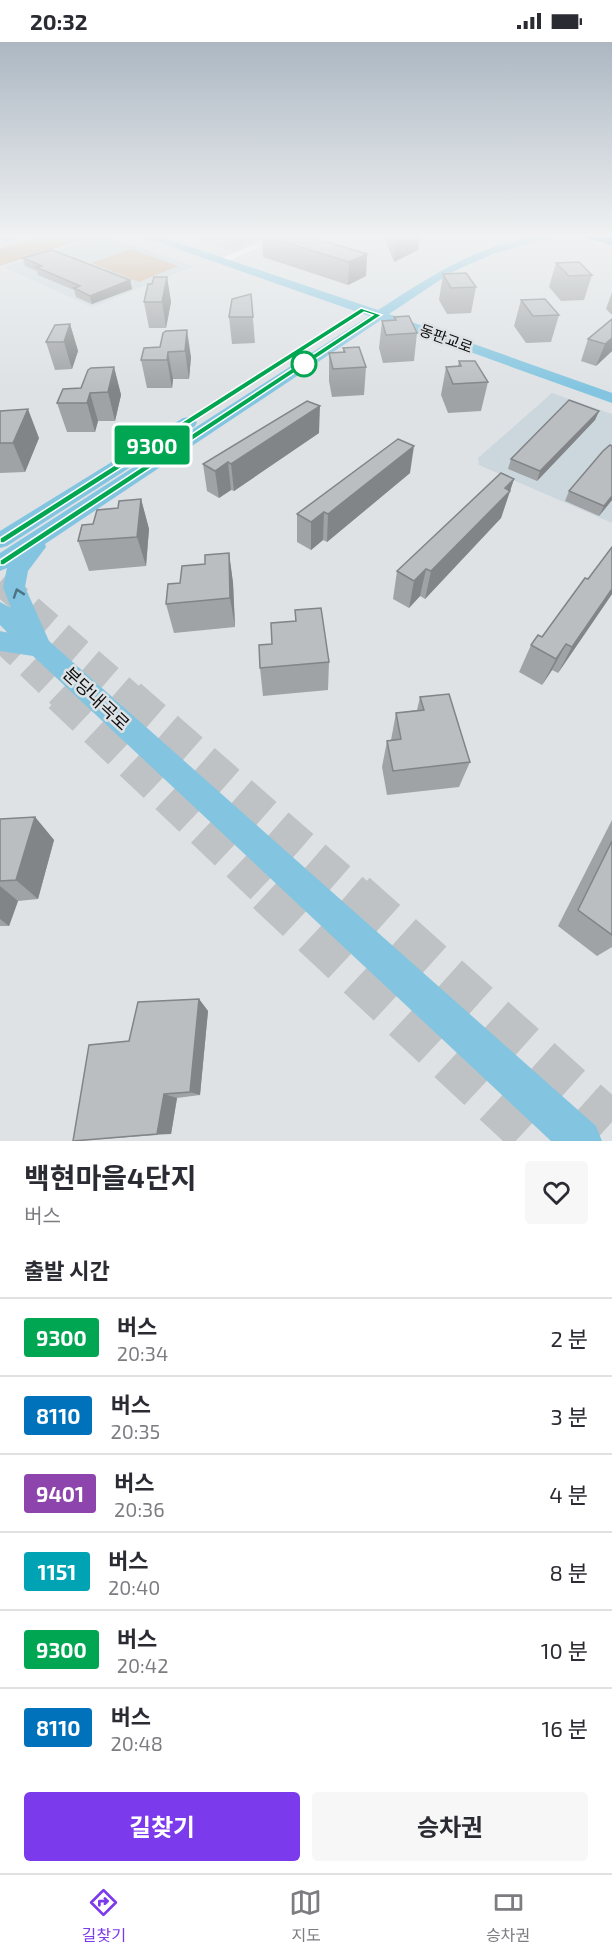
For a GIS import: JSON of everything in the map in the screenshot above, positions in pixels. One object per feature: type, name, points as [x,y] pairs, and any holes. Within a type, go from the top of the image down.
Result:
[{"type":"main road","name":"동판교로","points":[[308,286],[376,306],[612,398]]},
{"type":"main road","points":[[0,563],[48,522],[407,286]]},
{"type":"main road","points":[[376,306],[415,286]]},
{"type":"main road","points":[[0,525],[48,522]]},
{"type":"main road","points":[[0,541],[48,522]]},
{"type":"main road","points":[[40,647],[14,587],[18,568],[48,522]]},
{"type":"main road","name":"분당내곡로","points":[[0,611],[581,1141]]},
{"type":"main road","points":[[0,640],[40,647]]},
{"type":"shaded area","points":[[46,286],[144,286],[92,307]]},
{"type":"shaded area","points":[[552,393],[612,414],[612,523],[479,465],[478,458]]},
{"type":"building","points":[[79,286],[114,286],[90,296],[74,288]]},
{"type":"building","points":[[147,286],[165,286],[162,302],[144,302]]},
{"type":"building","points":[[450,286],[476,287],[451,288]]},
{"type":"building","points":[[251,294],[253,317],[229,317],[232,299]]},
{"type":"building","points":[[545,299],[559,315],[533,316],[521,300]]},
{"type":"building","points":[[409,316],[417,333],[386,335],[382,321]]},
{"type":"building","points":[[612,319],[612,338],[605,344],[588,339]]},
{"type":"building","points":[[70,324],[64,342],[46,342],[55,325]]},
{"type":"building","points":[[187,330],[185,351],[168,352],[167,360],[141,360],[144,348],[160,347],[163,333],[166,331]]},
{"type":"building","points":[[359,347],[366,367],[333,369],[329,353],[345,352],[343,348]]},
{"type":"building","points":[[459,361],[475,361],[488,382],[453,384],[446,367],[461,366]]},
{"type":"building","points":[[114,367],[108,392],[90,393],[87,403],[57,403],[63,389],[81,388],[91,368]]},
{"type":"building","points":[[569,400],[599,411],[540,471],[511,459]]},
{"type":"building","points":[[307,401],[320,406],[231,464],[228,462],[215,471],[203,464]]},
{"type":"building","points":[[28,409],[13,443],[0,443],[0,411]]},
{"type":"building","points":[[398,439],[414,446],[328,514],[324,512],[311,522],[297,514]]},
{"type":"building","points":[[610,445],[612,446],[612,496],[604,506],[569,491],[603,451]]},
{"type":"building","points":[[501,473],[514,479],[505,488],[510,491],[431,571],[426,569],[414,581],[397,571]]},
{"type":"building","points":[[141,499],[137,537],[78,541],[82,525],[93,524],[97,510],[118,508],[119,501]]},
{"type":"building","points":[[612,547],[612,589],[572,647],[566,644],[556,659],[531,645],[538,635],[542,637],[585,578],[588,579]]},
{"type":"building","points":[[229,553],[230,598],[166,604],[168,584],[180,583],[182,566],[205,564],[205,555]]},
{"type":"building","points":[[321,608],[329,662],[260,668],[259,645],[272,644],[271,623],[296,621],[295,610]]},
{"type":"building","points":[[449,694],[470,762],[393,771],[387,741],[401,739],[396,713],[424,710],[420,697]]},
{"type":"building","points":[[35,817],[16,880],[0,881],[0,819]]},
{"type":"building","points":[[612,841],[612,935],[578,910]]},
{"type":"building","points":[[199,999],[190,1092],[164,1094],[157,1134],[73,1141],[89,1045],[129,1041],[138,1002]]},
{"type":"tunnel","points":[[0,582],[132,697]]},
{"type":"tunnel","points":[[0,638],[62,697]]},
{"type":"tunnel","points":[[60,696],[269,894]]},
{"type":"tunnel","points":[[130,696],[357,894]]},
{"type":"tunnel","points":[[267,893],[533,1141]]},
{"type":"tunnel","points":[[356,893],[612,1122]]},
{"type":"bus line","name":"9300","points":[[0,541],[363,310],[379,315],[0,563]]}]
